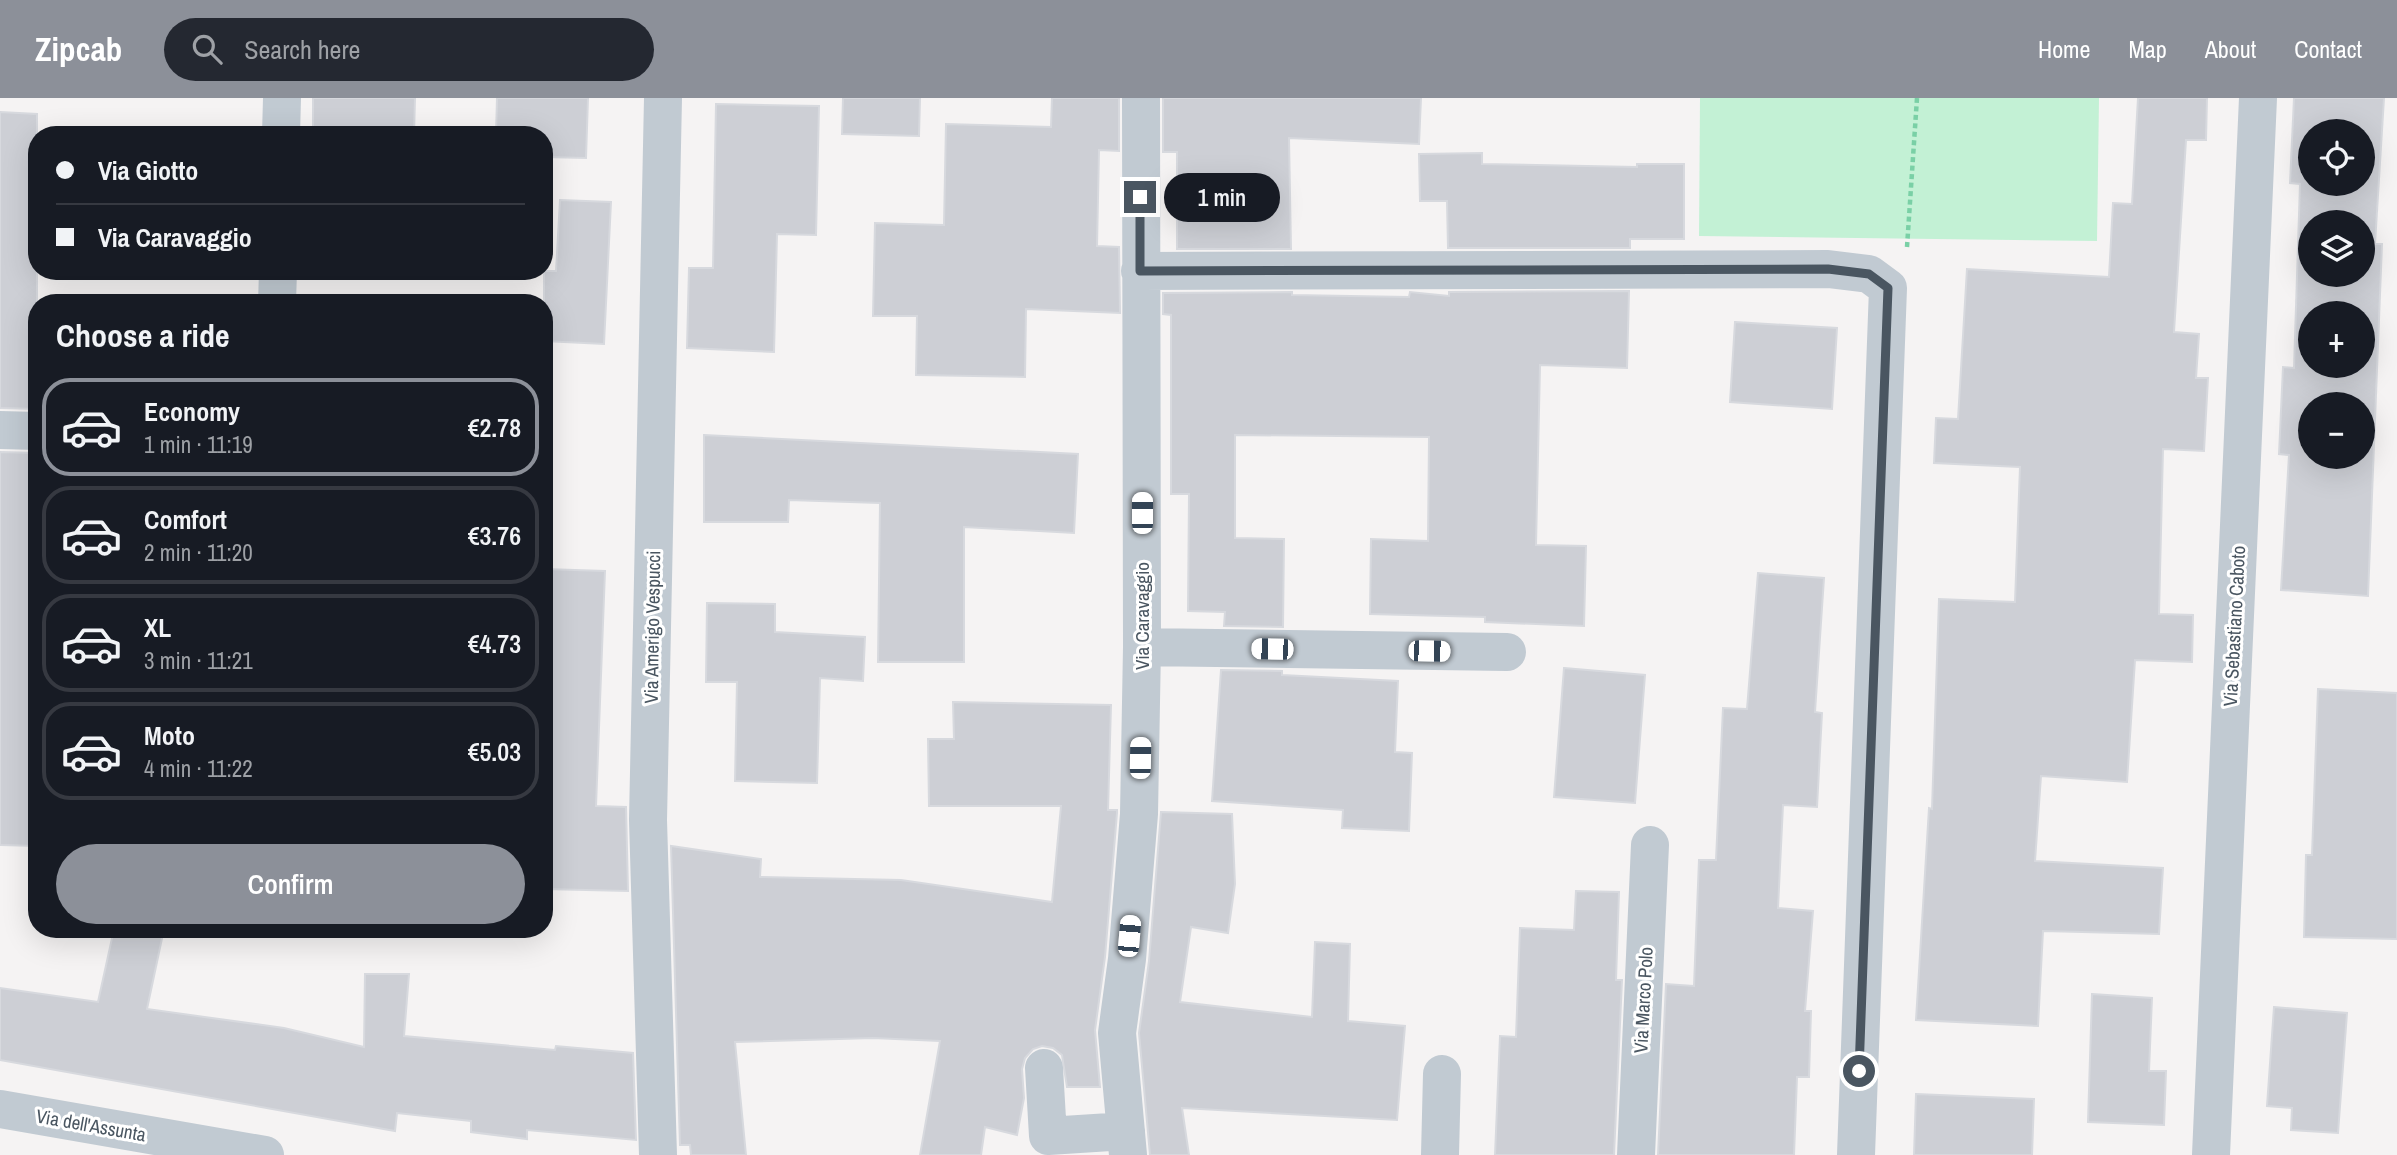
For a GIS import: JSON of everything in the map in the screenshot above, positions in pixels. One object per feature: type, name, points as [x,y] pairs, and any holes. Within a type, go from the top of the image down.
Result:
[{"type":"street","points":[[281,126],[282,98]]},
{"type":"street","name":"Via Amerigo Vespucci","points":[[658,1155],[648,820],[663,98]]},
{"type":"street","name":"Via Caravaggio","points":[[1044,1068],[1048,1136],[1127,1143],[1117,1032],[1127,959],[1139,814],[1142,647],[1141,98]]},
{"type":"street","name":"Via Sebastiano Caboto","points":[[2211,1155],[2258,98]]},
{"type":"street","points":[[1140,271],[1828,269],[1869,274],[1888,288],[1856,1155]]},
{"type":"street","points":[[0,430],[28,431]]},
{"type":"street","points":[[1142,647],[1507,652]]},
{"type":"street","name":"Via Marco Polo","points":[[1636,1155],[1650,845]]},
{"type":"street","points":[[1440,1155],[1441,1074]]},
{"type":"street","name":"Via dell'Assunta","points":[[0,1109],[265,1155]]},
{"type":"path","points":[[1888,288],[1907,258],[1916,98]]},
{"type":"green space","points":[[1700,98],[2099,98],[2097,241],[1699,236]]},
{"type":"building","points":[[313,98],[415,98],[414,126],[313,126]]},
{"type":"building","points":[[497,98],[588,98],[586,158],[553,157],[553,126],[496,126]]},
{"type":"building","points":[[843,98],[920,98],[919,136],[842,134]]},
{"type":"building","points":[[1052,98],[1119,98],[1119,151],[1099,150],[1097,246],[1119,247],[1120,313],[1026,309],[1025,377],[916,375],[917,316],[873,316],[875,223],[944,225],[946,124],[1051,127]]},
{"type":"building","points":[[1163,98],[1421,98],[1419,144],[1289,138],[1291,249],[1177,249],[1177,152],[1163,152]]},
{"type":"building","points":[[2138,98],[2207,98],[2206,140],[2186,140],[2174,332],[2199,334],[2196,378],[2208,378],[2204,451],[2163,449],[2159,614],[2193,615],[2192,662],[2135,660],[2127,782],[2041,776],[2035,861],[2163,868],[2159,934],[2043,931],[2038,1026],[1916,1020],[1929,808],[1932,809],[1939,599],[2015,602],[2020,467],[1934,463],[1936,418],[1958,419],[1967,269],[2109,277],[2113,203],[2132,204]]},
{"type":"building","points":[[2294,98],[2384,98],[2375,244],[2375,210],[2299,210],[2300,196],[2375,196],[2375,119],[2298,119],[2298,184],[2290,183]]},
{"type":"building","points":[[716,104],[819,106],[816,235],[777,234],[774,352],[687,348],[689,268],[713,268]]},
{"type":"building","points":[[0,112],[37,114],[37,126],[28,126],[28,280],[37,280],[37,294],[28,294],[28,409],[0,408]]},
{"type":"building","points":[[1482,153],[1482,164],[1637,167],[1637,164],[1684,164],[1684,239],[1630,239],[1630,248],[1448,248],[1447,201],[1420,201],[1419,154]]},
{"type":"building","points":[[560,200],[611,202],[604,344],[553,341],[553,294],[544,294],[544,280],[553,280],[553,271],[556,271]]},
{"type":"building","points":[[2375,244],[2382,244],[2375,420],[2375,392],[2298,392],[2298,469],[2373,469],[2368,596],[2281,590],[2289,455],[2279,454],[2283,367],[2294,368],[2298,245],[2298,287],[2375,287]]},
{"type":"building","points":[[1629,291],[1627,368],[1540,365],[1536,545],[1586,546],[1584,626],[1485,622],[1485,617],[1370,614],[1371,539],[1428,541],[1429,437],[1235,435],[1235,538],[1284,539],[1283,627],[1224,626],[1225,612],[1188,611],[1189,494],[1171,494],[1171,315],[1163,314],[1163,293],[1292,292],[1292,295],[1409,297],[1410,292],[1449,296],[1449,292]]},
{"type":"building","points":[[1735,322],[1837,328],[1832,409],[1730,402]]},
{"type":"building","points":[[704,435],[1078,454],[1074,533],[964,527],[964,662],[878,662],[880,503],[789,500],[788,522],[704,522]]},
{"type":"building","points":[[0,452],[28,453],[28,846],[0,845]]},
{"type":"building","points":[[553,569],[605,571],[596,806],[626,807],[628,891],[553,889]]},
{"type":"building","points":[[1758,573],[1824,578],[1815,712],[1822,713],[1817,807],[1783,805],[1778,908],[1813,911],[1805,1011],[1811,1011],[1809,1077],[1797,1077],[1794,1155],[1658,1155],[1666,984],[1694,986],[1699,860],[1716,860],[1723,708],[1747,709]]},
{"type":"building","points":[[707,603],[775,604],[775,632],[865,637],[863,681],[820,678],[817,783],[735,781],[737,682],[706,682]]},
{"type":"building","points":[[1564,668],[1645,675],[1635,803],[1554,797]]},
{"type":"building","points":[[1221,670],[1282,671],[1282,675],[1398,681],[1395,752],[1412,753],[1409,831],[1342,828],[1343,810],[1212,801]]},
{"type":"building","points":[[2318,689],[2397,693],[2397,939],[2304,937],[2306,855],[2312,855]]},
{"type":"building","points":[[953,702],[1111,705],[1108,810],[1117,810],[1117,813],[1105,957],[1095,1030],[1100,1087],[1067,1087],[1062,1055],[1053,1048],[1042,1046],[1033,1049],[1025,1058],[1022,1069],[1024,1098],[1017,1135],[985,1127],[981,1155],[920,1155],[940,1041],[873,1038],[735,1042],[746,1155],[691,1155],[690,1145],[680,1145],[671,846],[761,859],[760,877],[901,880],[1052,902],[1061,806],[929,806],[928,739],[954,739]]},
{"type":"building","points":[[1161,812],[1232,814],[1235,884],[1228,933],[1191,927],[1180,1002],[1312,1017],[1315,942],[1350,944],[1348,1021],[1405,1026],[1397,1120],[1182,1108],[1189,1155],[1150,1155],[1139,1033],[1149,961]]},
{"type":"building","points":[[1576,891],[1619,892],[1616,980],[1622,980],[1614,1155],[1495,1155],[1500,1036],[1516,1037],[1520,928],[1574,930]]},
{"type":"building","points":[[112,938],[162,938],[147,1009],[284,1028],[364,1047],[365,974],[409,974],[404,1036],[555,1050],[556,1046],[633,1053],[636,1140],[527,1130],[527,1139],[471,1132],[471,1121],[397,1113],[395,1131],[0,1060],[0,988],[98,1002]]},
{"type":"building","points":[[2092,994],[2152,998],[2149,1071],[2166,1071],[2164,1125],[2088,1122]]},
{"type":"building","points":[[2274,1007],[2347,1013],[2338,1133],[2291,1130],[2292,1108],[2267,1106]]},
{"type":"building","points":[[1916,1094],[2034,1099],[2032,1155],[1914,1155]]},
{"type":"route","points":[[1140,197],[1140,271],[1828,269],[1869,274],[1888,288],[1859,1071]]}]
